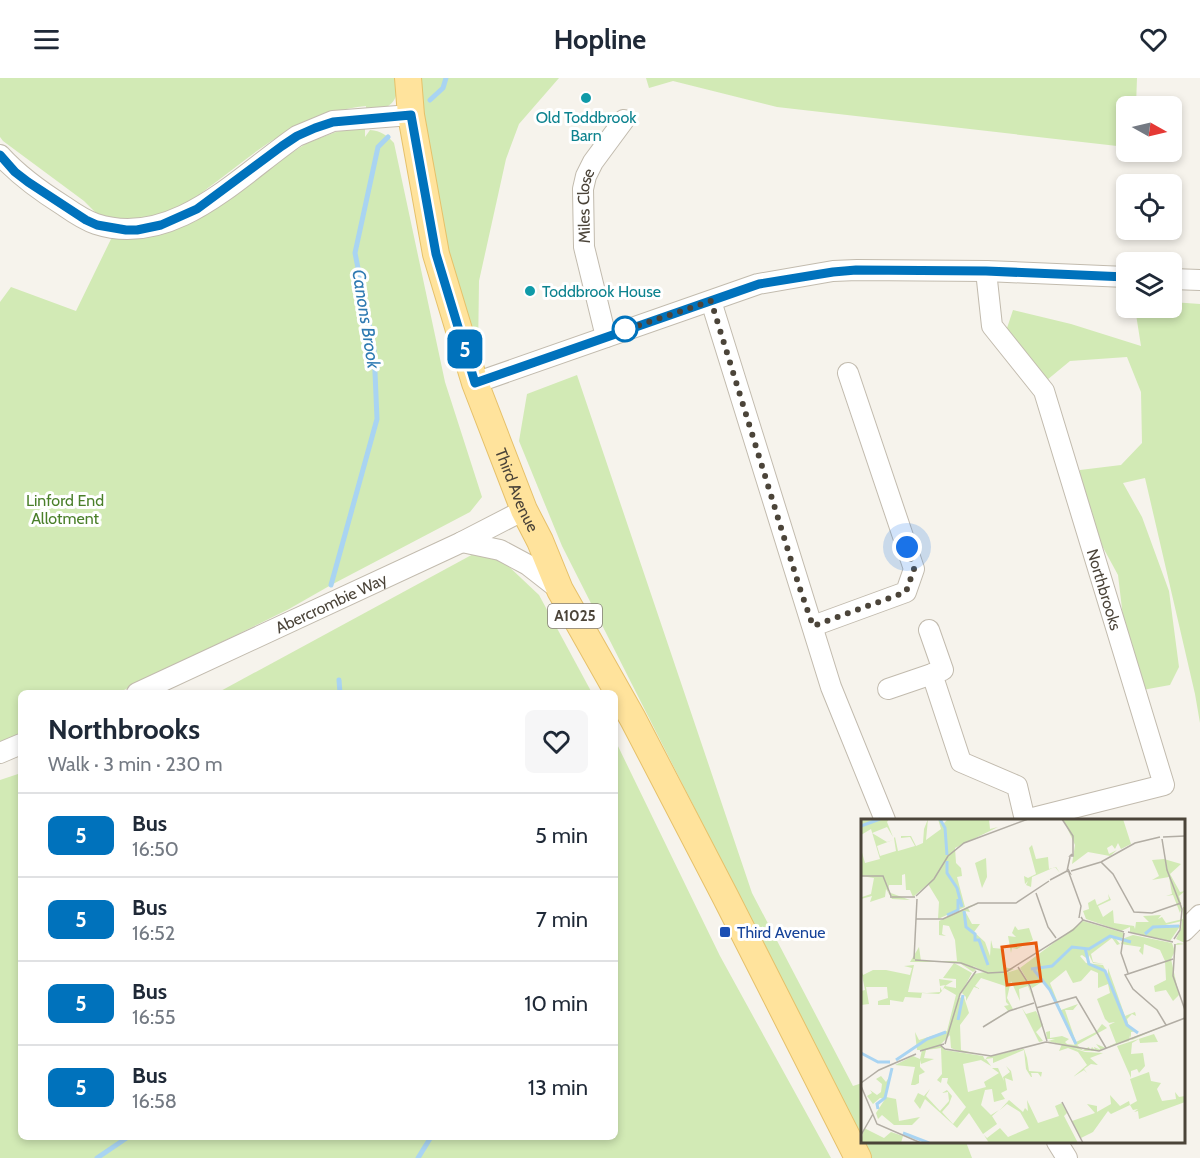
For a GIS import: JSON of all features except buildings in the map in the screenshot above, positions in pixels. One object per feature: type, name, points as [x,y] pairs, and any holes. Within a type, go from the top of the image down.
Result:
[{"type":"main road","name":"Third Avenue","points":[[408,78],[411,115],[436,254],[475,383],[524,510],[540,541],[560,590],[617,690]]},
{"type":"main road","name":"Third Avenue","points":[[618,692],[858,1158]]},
{"type":"street","points":[[0,155],[15,172],[42,193],[86,220],[97,225],[137,230],[161,225],[197,209],[282,146],[315,128],[340,121],[411,115]]},
{"type":"street","name":"Miles Close","points":[[606,337],[584,247],[583,189],[593,162],[624,120]]},
{"type":"street","points":[[475,383],[759,284],[856,270],[986,271],[1116,277]]},
{"type":"street","name":"Northbrooks","points":[[986,271],[992,326],[1044,391],[1164,785],[1029,819]]},
{"type":"street","points":[[1182,279],[1200,280]]},
{"type":"street","points":[[711,301],[831,687],[885,819]]},
{"type":"street","points":[[813,626],[906,592],[914,569],[848,373]]},
{"type":"street","name":"Abercrombie Way","points":[[143,690],[462,542],[524,510]]},
{"type":"street","points":[[462,542],[500,550],[528,565],[560,590]]},
{"type":"street","points":[[888,689],[943,670],[929,630]]},
{"type":"street","name":"Northbrooks","points":[[932,674],[961,762],[1017,786],[1025,819]]},
{"type":"street","points":[[0,753],[18,745]]},
{"type":"street","points":[[1185,930],[1200,915]]},
{"type":"street","points":[[1058,1143],[1067,1158]]},
{"type":"green space","points":[[0,78],[397,78],[397,87],[394,100],[387,107],[366,112],[366,106],[342,110],[301,124],[265,145],[174,212],[157,219],[136,222],[102,219],[84,201],[3,141],[0,137]]},
{"type":"green space","points":[[420,78],[559,78],[519,124],[506,159],[479,281],[478,354],[450,267],[425,147]]},
{"type":"green space","points":[[646,78],[1137,78],[1136,96],[1116,96],[1116,146],[777,107],[673,81],[649,88]]},
{"type":"green space","name":"Linford End Allotment","points":[[365,126],[365,137],[370,130],[384,134],[394,143],[445,382],[482,497],[470,512],[289,609],[124,690],[18,690],[18,738],[0,746],[0,302],[11,287],[76,311],[112,237],[166,230],[196,221],[268,168],[307,143],[336,132]]},
{"type":"green space","points":[[1182,303],[1200,304],[1200,723],[1145,478],[1123,483],[1142,517],[1169,591],[1179,667],[1170,685],[1137,691],[1130,676],[1118,575],[1093,529],[1074,528],[1080,470],[1121,465],[1142,443],[1141,392],[1127,357],[1070,361],[1047,380],[1002,343],[1013,310],[1071,324],[1141,346],[1137,318],[1182,318]]},
{"type":"green space","points":[[577,375],[752,893],[853,1086],[861,1083],[861,1137],[562,546],[519,441],[527,394]]},
{"type":"green space","points":[[477,552],[503,561],[539,595],[590,690],[223,690]]},
{"type":"green space","points":[[618,746],[720,956],[831,1158],[0,1158],[0,780],[18,774],[18,1140],[618,1140]]},
{"type":"green space","points":[[864,1143],[966,1143],[972,1158],[872,1158]]},
{"type":"waterway","name":"Canons Brook","points":[[430,100],[443,88],[446,78]]},
{"type":"waterway","name":"Canons Brook","points":[[331,585],[377,419],[374,349],[355,253],[378,147],[388,137]]},
{"type":"waterway","points":[[339,680],[340,690]]},
{"type":"waterway","points":[[97,1158],[124,1140]]},
{"type":"waterway","points":[[418,1158],[429,1140]]},
{"type":"bus line","name":"5","points":[[0,155],[15,172],[42,193],[86,220],[97,225],[137,230],[161,225],[197,209],[282,146],[315,128],[333,122],[411,115],[436,254],[475,383],[759,284],[813,275],[856,270],[986,271],[1116,277]]},
{"type":"place","name":"Old Toddbrook Barn","points":[[586,98]]},
{"type":"place","name":"Toddbrook House","points":[[530,291]]},
{"type":"place","name":"Third Avenue","points":[[725,932]]},
{"type":"route","points":[[625,329],[622,331],[711,301],[813,626],[906,592],[914,569],[907,547]]}]
